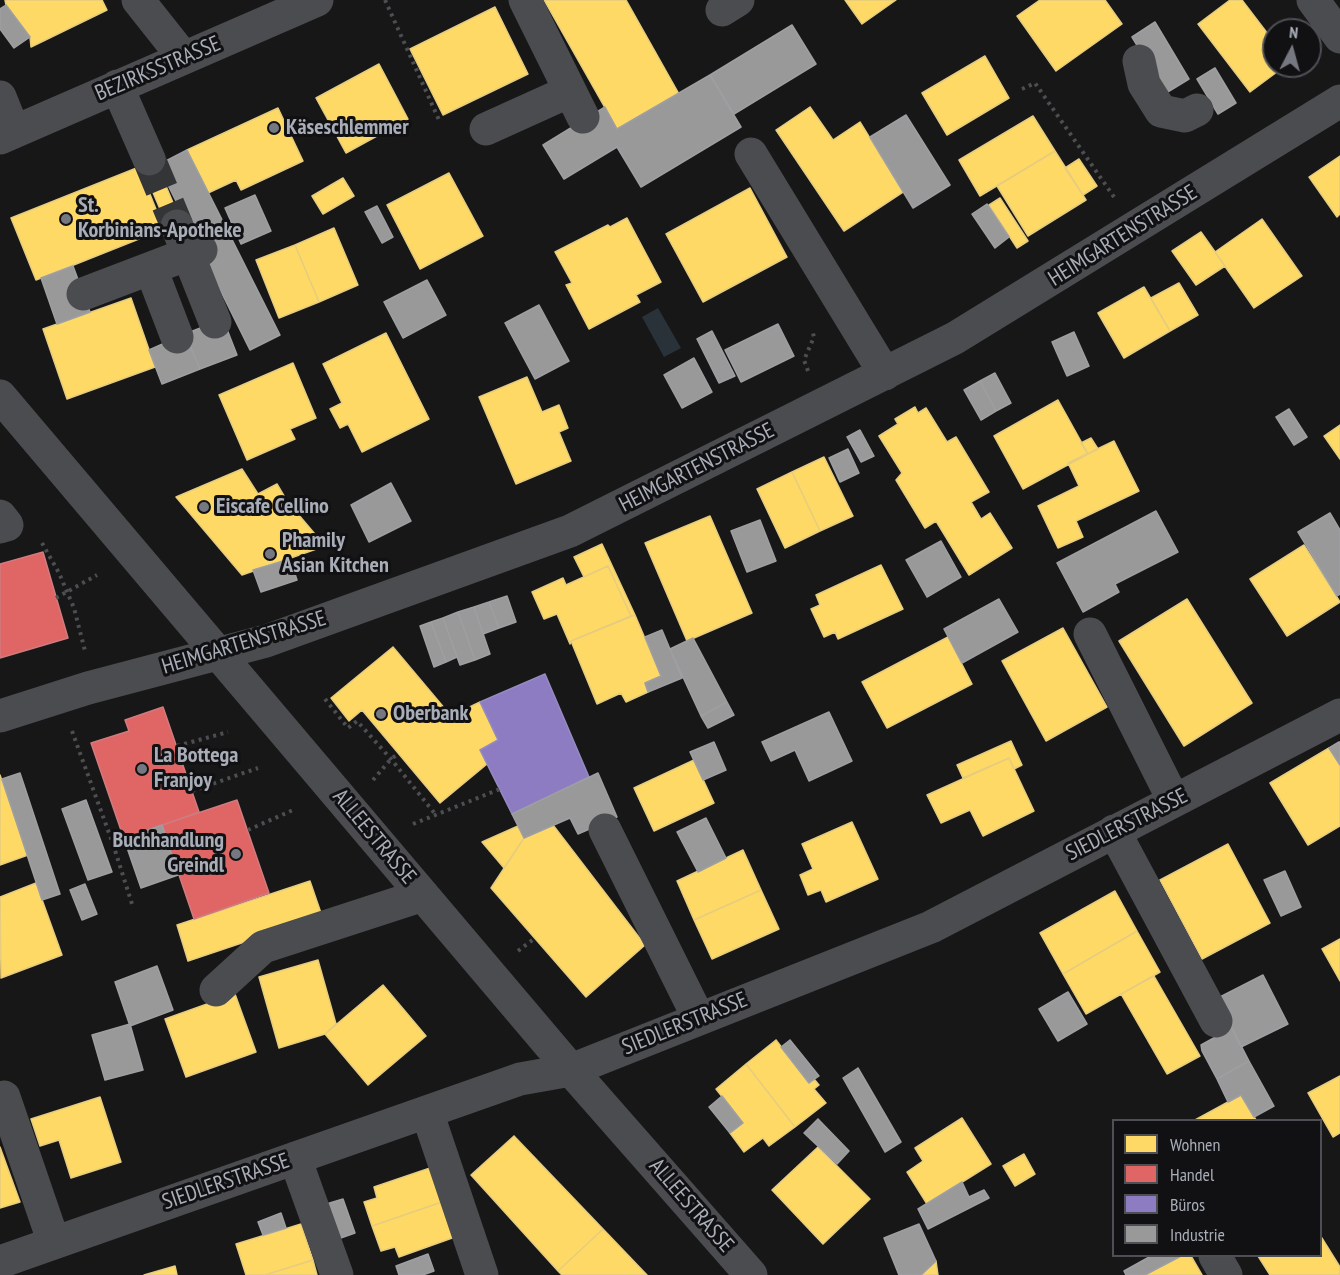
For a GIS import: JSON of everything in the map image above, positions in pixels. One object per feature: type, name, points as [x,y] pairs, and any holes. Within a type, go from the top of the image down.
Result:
[{"type":"street","points":[[138,0],[184,58]]},
{"type":"street","name":"BEZIRKSSTRASSE","points":[[7,135],[317,0]]},
{"type":"street","points":[[486,129],[576,104],[525,0]]},
{"type":"street","points":[[1312,0],[1340,37]]},
{"type":"street","points":[[1139,61],[1144,84],[1161,111],[1185,116],[1197,110]]},
{"type":"street","points":[[117,86],[148,159]]},
{"type":"street","points":[[0,98],[7,135]]},
{"type":"street","name":"HEIMGARTENSTRASSE","points":[[0,716],[74,692],[266,641],[570,531],[955,339],[1340,101]]},
{"type":"street","points":[[751,154],[885,374]]},
{"type":"street","points":[[83,294],[151,269],[189,243],[215,322]]},
{"type":"street","points":[[151,269],[177,338]]},
{"type":"street","name":"ALLEESTRASSE","points":[[0,396],[571,1070],[751,1275]]},
{"type":"street","points":[[0,516],[6,525],[0,527]]},
{"type":"street","points":[[1090,634],[1174,801]]},
{"type":"street","name":"SIEDLERSTRASSE","points":[[0,1262],[520,1079],[571,1070],[930,927],[1340,715]]},
{"type":"street","points":[[1121,828],[1218,1009]]},
{"type":"street","points":[[605,830],[699,1019]]},
{"type":"street","points":[[216,990],[263,947],[423,895]]},
{"type":"street","points":[[4,1097],[54,1243]]},
{"type":"street","points":[[427,1112],[482,1275]]},
{"type":"street","points":[[295,1158],[338,1275]]},
{"type":"street","points":[[1216,1257],[1226,1275]]},
{"type":"path","points":[[385,0],[439,120]]},
{"type":"path","points":[[1022,89],[1035,83],[1135,228]]},
{"type":"path","points":[[811,325],[814,337],[804,360],[825,404]]},
{"type":"path","points":[[42,543],[59,573],[85,648],[74,692],[113,844],[132,904]]},
{"type":"path","points":[[56,598],[97,575]]},
{"type":"path","points":[[325,699],[336,709],[348,728],[357,721],[436,815]]},
{"type":"path","points":[[177,746],[228,732]]},
{"type":"path","points":[[192,791],[258,768]]},
{"type":"path","points":[[376,840],[500,789]]},
{"type":"path","points":[[248,830],[293,810]]},
{"type":"path","points":[[515,953],[535,938]]},
{"type":"shaded area","points":[[658,308],[681,348],[664,357],[642,317]]},
{"type":"building: Wohnen","points":[[5,0],[102,0],[107,10],[31,47],[30,37],[6,5]]},
{"type":"building: Wohnen","points":[[544,0],[626,0],[679,94],[617,129]]},
{"type":"building: Wohnen","points":[[845,0],[896,0],[862,24]]},
{"type":"building: Wohnen","points":[[1040,0],[1105,0],[1122,24],[1056,71],[1017,16]]},
{"type":"building: Wohnen","points":[[1230,0],[1242,0],[1262,26],[1262,78],[1269,78],[1250,92],[1198,24]]},
{"type":"building: Wohnen","points":[[495,7],[528,74],[443,115],[410,49]]},
{"type":"building: Wohnen","points":[[985,56],[1009,98],[947,135],[922,93]]},
{"type":"building: Wohnen","points":[[379,64],[408,119],[346,153],[316,98]]},
{"type":"building: Wohnen","points":[[810,107],[833,140],[860,122],[903,192],[844,231],[776,130]]},
{"type":"building: Wohnen","points":[[278,108],[303,161],[241,190],[236,180],[208,193],[187,150]]},
{"type":"building: Wohnen","points":[[1033,116],[1055,151],[980,196],[959,160]]},
{"type":"building: Wohnen","points":[[1055,151],[1086,200],[1028,236],[997,186]]},
{"type":"building: Wohnen","points":[[1340,156],[1340,214],[1337,217],[1309,177]]},
{"type":"building: Wohnen","points":[[1079,159],[1097,186],[1083,195],[1065,168]]},
{"type":"building: Wohnen","points":[[155,160],[182,224],[169,230],[142,167]]},
{"type":"building: Wohnen","points":[[139,167],[164,229],[36,280],[11,218]]},
{"type":"building: Wohnen","points":[[449,173],[483,236],[420,269],[387,205]]},
{"type":"building: Wohnen","points":[[343,178],[354,196],[323,214],[312,196]]},
{"type":"building: Wohnen","points":[[750,188],[787,257],[703,302],[666,234]]},
{"type":"building: Wohnen","points":[[1000,198],[1028,241],[1017,248],[989,205]]},
{"type":"building: Wohnen","points":[[627,218],[661,282],[636,295],[640,302],[589,329],[566,285],[572,283],[555,252]]},
{"type":"building: Wohnen","points":[[1262,219],[1302,276],[1254,308],[1215,252]]},
{"type":"building: Wohnen","points":[[334,228],[358,285],[319,302],[295,245]]},
{"type":"building: Wohnen","points":[[1201,232],[1225,266],[1196,285],[1172,251]]},
{"type":"building: Wohnen","points":[[295,245],[319,302],[279,318],[256,260]]},
{"type":"building: Wohnen","points":[[1179,283],[1198,315],[1170,331],[1151,298]]},
{"type":"building: Wohnen","points":[[1144,287],[1170,331],[1124,358],[1098,313]]},
{"type":"building: Wohnen","points":[[131,298],[155,367],[67,399],[43,329]]},
{"type":"building: Wohnen","points":[[386,333],[429,419],[362,452],[348,424],[340,428],[330,409],[342,403],[323,364]]},
{"type":"building: Wohnen","points":[[293,363],[316,418],[290,429],[295,439],[247,460],[219,395]]},
{"type":"building: Wohnen","points":[[527,377],[542,412],[559,405],[568,428],[559,432],[571,461],[516,484],[479,397]]},
{"type":"building: Wohnen","points":[[1058,400],[1088,454],[1023,489],[994,436]]},
{"type":"building: Wohnen","points":[[915,407],[918,413],[926,408],[947,442],[956,437],[989,492],[971,502],[981,519],[990,513],[1012,548],[969,575],[936,521],[925,528],[896,480],[902,473],[879,436],[898,424],[895,419]]},
{"type":"building: Wohnen","points":[[1340,425],[1340,459],[1324,436]]},
{"type":"building: Wohnen","points":[[1091,438],[1098,449],[1088,454],[1081,443]]},
{"type":"building: Wohnen","points":[[1114,441],[1139,491],[1076,521],[1083,537],[1058,548],[1038,506],[1079,486],[1068,463]]},
{"type":"building: Wohnen","points":[[824,457],[853,516],[820,531],[792,472]]},
{"type":"building: Wohnen","points":[[242,469],[258,494],[277,484],[287,501],[325,546],[242,575],[176,497]]},
{"type":"building: Wohnen","points":[[792,472],[820,531],[785,548],[757,489]]},
{"type":"building: Wohnen","points":[[710,516],[752,613],[687,641],[645,543]]},
{"type":"building: Wohnen","points":[[602,544],[635,615],[631,616],[608,566],[584,577],[574,557]]},
{"type":"building: Wohnen","points":[[1304,545],[1340,602],[1287,636],[1250,579]]},
{"type":"building: Wohnen","points":[[881,565],[903,609],[838,639],[835,632],[824,637],[811,609],[820,605],[816,595]]},
{"type":"building: Wohnen","points":[[608,566],[631,616],[571,641],[570,644],[557,614],[544,619],[532,592],[563,578],[566,585]]},
{"type":"building: Wohnen","points":[[1187,599],[1252,703],[1184,746],[1119,641]]},
{"type":"building: Wohnen","points":[[635,615],[661,676],[645,683],[648,692],[626,702],[621,693],[597,704],[571,641]]},
{"type":"building: Wohnen","points":[[1063,628],[1107,707],[1046,741],[1002,661]]},
{"type":"building: Wohnen","points":[[948,637],[972,684],[887,728],[862,682]]},
{"type":"building: Wohnen","points":[[393,647],[451,716],[480,702],[498,740],[480,750],[487,764],[440,803],[362,710],[349,721],[331,698]]},
{"type":"building: Wohnen","points":[[1011,741],[1022,765],[1014,769],[1009,758],[963,778],[957,765]]},
{"type":"building: Wohnen","points":[[1329,748],[1340,765],[1340,826],[1308,845],[1270,783]]},
{"type":"building: Wohnen","points":[[1009,758],[1034,811],[983,836],[970,810],[941,823],[927,795]]},
{"type":"building: Wohnen","points":[[694,760],[714,803],[654,831],[634,788]]},
{"type":"building: Wohnen","points":[[0,775],[28,855],[0,865]]},
{"type":"building: Wohnen","points":[[852,822],[878,879],[826,902],[821,890],[808,895],[800,875],[813,869],[802,844]]},
{"type":"building: Wohnen","points":[[553,825],[645,945],[586,997],[491,888],[524,838]]},
{"type":"building: Wohnen","points":[[518,826],[524,838],[504,868],[482,842]]},
{"type":"building: Wohnen","points":[[1228,844],[1270,923],[1202,959],[1160,880]]},
{"type":"building: Wohnen","points":[[743,850],[761,890],[694,920],[677,881]]},
{"type":"building: Wohnen","points":[[310,881],[322,916],[188,961],[177,925]]},
{"type":"building: Wohnen","points":[[36,883],[62,955],[1,978],[0,897]]},
{"type":"building: Wohnen","points":[[761,890],[779,929],[712,959],[694,920]]},
{"type":"building: Wohnen","points":[[1115,891],[1137,931],[1063,974],[1040,933]]},
{"type":"building: Wohnen","points":[[1137,931],[1160,972],[1086,1014],[1063,974]]},
{"type":"building: Wohnen","points":[[1340,939],[1340,981],[1322,949]]},
{"type":"building: Wohnen","points":[[318,960],[336,1024],[325,1034],[279,1048],[259,977]]},
{"type":"building: Wohnen","points":[[1154,976],[1200,1056],[1167,1074],[1121,994]]},
{"type":"building: Wohnen","points":[[383,985],[426,1036],[368,1085],[325,1034]]},
{"type":"building: Wohnen","points":[[235,994],[256,1052],[186,1077],[165,1019]]},
{"type":"building: Wohnen","points":[[776,1040],[809,1083],[814,1079],[819,1085],[814,1089],[826,1103],[795,1127],[746,1064]]},
{"type":"building: Wohnen","points":[[746,1064],[795,1127],[769,1146],[763,1138],[744,1152],[730,1133],[743,1123],[716,1089]]},
{"type":"building: Wohnen","points":[[1340,1076],[1340,1133],[1333,1137],[1308,1093]]},
{"type":"building: Wohnen","points":[[1241,1095],[1255,1119],[1197,1119]]},
{"type":"building: Wohnen","points":[[100,1097],[121,1162],[71,1178],[59,1140],[40,1146],[31,1119]]},
{"type":"building: Wohnen","points":[[962,1118],[991,1164],[927,1204],[907,1172],[923,1161],[915,1148]]},
{"type":"building: Wohnen","points":[[514,1136],[603,1229],[558,1271],[471,1175]]},
{"type":"building: Wohnen","points":[[0,1147],[20,1202],[0,1208]]},
{"type":"building: Wohnen","points":[[818,1147],[870,1199],[823,1244],[772,1190]]},
{"type":"building: Wohnen","points":[[1024,1154],[1035,1174],[1015,1186],[1003,1166]]},
{"type":"building: Wohnen","points":[[430,1168],[442,1202],[372,1226],[364,1202],[377,1198],[374,1187]]},
{"type":"building: Wohnen","points":[[442,1202],[455,1237],[399,1257],[395,1247],[381,1251],[372,1226]]},
{"type":"building: Wohnen","points":[[301,1224],[313,1260],[265,1275],[246,1275],[236,1244]]},
{"type":"building: Wohnen","points":[[603,1229],[647,1275],[562,1275],[558,1271]]},
{"type":"building: Wohnen","points":[[1322,1238],[1340,1267],[1340,1275],[1270,1275],[1259,1257],[1322,1257]]},
{"type":"building: Wohnen","points":[[1179,1257],[1192,1257],[1202,1275],[1145,1275]]},
{"type":"building: Wohnen","points":[[313,1260],[317,1275],[265,1275]]},
{"type":"building: Wohnen","points":[[936,1261],[938,1275],[921,1275]]},
{"type":"building: Wohnen","points":[[175,1266],[177,1275],[144,1275]]},
{"type":"building: Handel","points":[[43,552],[68,638],[0,658],[0,564]]},
{"type":"building: Handel","name":"La Bottega Franjoy","points":[[163,707],[199,812],[124,839],[91,743],[129,731],[125,720]]},
{"type":"building: Handel","points":[[237,800],[269,893],[194,919],[162,825]]},
{"type":"building: Büros","points":[[545,674],[589,777],[512,814],[480,750],[498,740],[480,702]]},
{"type":"building: Industrie","points":[[6,5],[30,37],[14,48],[0,29],[0,9]]},
{"type":"building: Industrie","points":[[1155,22],[1189,79],[1166,93],[1132,37]]},
{"type":"building: Industrie","points":[[792,25],[816,64],[734,114],[710,75]]},
{"type":"building: Industrie","points":[[1215,68],[1236,103],[1218,114],[1197,79]]},
{"type":"building: Industrie","points":[[710,75],[741,127],[641,187],[617,147],[564,179],[543,145],[605,107],[617,129]]},
{"type":"building: Industrie","points":[[906,115],[950,185],[913,208],[870,137]]},
{"type":"building: Industrie","points":[[187,150],[280,335],[250,350],[158,165]]},
{"type":"building: Industrie","points":[[255,195],[271,231],[241,244],[225,208]]},
{"type":"building: Industrie","points":[[987,204],[1009,237],[995,248],[972,214]]},
{"type":"building: Industrie","points":[[377,206],[393,237],[382,243],[365,212]]},
{"type":"building: Industrie","points":[[73,266],[90,312],[57,324],[41,278]]},
{"type":"building: Industrie","points":[[427,280],[446,315],[403,338],[384,302]]},
{"type":"building: Industrie","points":[[539,305],[569,361],[535,379],[505,323]]},
{"type":"building: Industrie","points":[[223,319],[237,355],[200,369],[185,334]]},
{"type":"building: Industrie","points":[[778,324],[794,356],[741,382],[725,350]]},
{"type":"building: Industrie","points":[[712,331],[735,376],[719,383],[697,339]]},
{"type":"building: Industrie","points":[[1074,332],[1089,366],[1067,376],[1052,342]]},
{"type":"building: Industrie","points":[[185,334],[200,369],[162,384],[149,350]]},
{"type":"building: Industrie","points":[[694,358],[712,392],[682,408],[664,375]]},
{"type":"building: Industrie","points":[[995,373],[1011,403],[996,411],[980,381]]},
{"type":"building: Industrie","points":[[980,381],[996,411],[981,420],[964,390]]},
{"type":"building: Industrie","points":[[1289,409],[1307,437],[1294,445],[1276,417]]},
{"type":"building: Industrie","points":[[860,430],[874,456],[861,462],[847,437]]},
{"type":"building: Industrie","points":[[848,449],[859,473],[840,482],[829,458]]},
{"type":"building: Industrie","points":[[391,483],[411,521],[369,542],[351,505]]},
{"type":"building: Industrie","points":[[1156,511],[1178,552],[1115,584],[1119,592],[1083,612],[1057,563]]},
{"type":"building: Industrie","points":[[1330,513],[1340,530],[1340,594],[1337,596],[1298,532]]},
{"type":"building: Industrie","points":[[760,520],[776,561],[747,572],[731,531]]},
{"type":"building: Industrie","points":[[941,541],[961,577],[927,597],[906,560]]},
{"type":"building: Industrie","points":[[290,559],[297,580],[261,592],[253,570]]},
{"type":"building: Industrie","points":[[507,596],[516,622],[499,628],[489,602]]},
{"type":"building: Industrie","points":[[999,599],[1018,632],[962,663],[944,629]]},
{"type":"building: Industrie","points":[[489,602],[499,628],[483,634],[474,607]]},
{"type":"building: Industrie","points":[[474,607],[490,654],[475,660],[458,612]]},
{"type":"building: Industrie","points":[[458,612],[475,660],[460,665],[443,618]]},
{"type":"building: Industrie","points":[[443,618],[457,657],[446,662],[431,622]]},
{"type":"building: Industrie","points":[[431,622],[446,662],[434,667],[420,626]]},
{"type":"building: Industrie","points":[[662,630],[682,678],[648,692],[645,683],[661,676],[645,637]]},
{"type":"building: Industrie","points":[[693,638],[727,702],[701,716],[670,649]]},
{"type":"building: Industrie","points":[[727,702],[734,715],[708,728],[701,716]]},
{"type":"building: Industrie","points":[[829,712],[852,761],[809,781],[795,750],[771,761],[762,742]]},
{"type":"building: Industrie","points":[[714,742],[726,770],[703,780],[690,752]]},
{"type":"building: Industrie","points":[[1340,742],[1340,765],[1329,748]]},
{"type":"building: Industrie","points":[[20,773],[60,894],[42,900],[2,779]]},
{"type":"building: Industrie","points":[[598,773],[617,817],[578,834],[570,818],[524,838],[512,814]]},
{"type":"building: Industrie","points":[[86,800],[112,872],[88,880],[62,809]]},
{"type":"building: Industrie","points":[[706,818],[726,858],[698,872],[677,832]]},
{"type":"building: Industrie","points":[[162,825],[178,875],[141,888],[124,839]]},
{"type":"building: Industrie","points":[[1285,871],[1301,907],[1281,916],[1264,880]]},
{"type":"building: Industrie","points":[[85,884],[97,914],[82,920],[70,890]]},
{"type":"building: Industrie","points":[[157,966],[173,1010],[130,1026],[115,982]]},
{"type":"building: Industrie","points":[[1263,975],[1288,1024],[1241,1047],[1216,999]]},
{"type":"building: Industrie","points":[[1068,992],[1087,1024],[1058,1041],[1039,1009]]},
{"type":"building: Industrie","points":[[130,1024],[143,1070],[105,1080],[92,1035]]},
{"type":"building: Industrie","points":[[1232,1028],[1249,1061],[1217,1079],[1201,1045]]},
{"type":"building: Industrie","points":[[790,1040],[819,1076],[809,1083],[781,1047]]},
{"type":"building: Industrie","points":[[1249,1061],[1274,1106],[1254,1117],[1241,1095],[1228,1102],[1217,1079]]},
{"type":"building: Industrie","points":[[858,1068],[901,1142],[885,1152],[843,1078]]},
{"type":"building: Industrie","points":[[722,1096],[743,1123],[730,1133],[709,1107]]},
{"type":"building: Industrie","points":[[818,1119],[849,1151],[837,1164],[804,1133]]},
{"type":"building: Industrie","points":[[962,1182],[969,1197],[984,1190],[989,1198],[928,1229],[918,1209]]},
{"type":"building: Industrie","points":[[343,1199],[355,1233],[335,1240],[323,1205]]},
{"type":"building: Industrie","points":[[281,1213],[286,1228],[263,1235],[258,1222]]},
{"type":"building: Industrie","points":[[919,1224],[936,1261],[921,1275],[899,1275],[884,1238]]},
{"type":"building: Industrie","points":[[428,1254],[434,1271],[423,1275],[399,1275],[396,1266]]},
{"type":"building: Industrie","points":[[1149,1257],[1179,1257],[1145,1275],[1126,1275],[1124,1271]]},
{"type":"tunnel","points":[[149,159],[177,226]]},
{"type":"place","name":"Käseschlemmer","points":[[274,128]]},
{"type":"place","name":"St. Korbinians-Apotheke","points":[[66,219]]},
{"type":"place","name":"Eiscafe Cellino","points":[[204,507]]},
{"type":"place","name":"Phamily Asian Kitchen","points":[[270,554]]},
{"type":"place","name":"Oberbank","points":[[381,714]]},
{"type":"place","name":"La Bottega Franjoy","points":[[142,769]]},
{"type":"place","name":"Buchhandlung Greindl","points":[[236,854]]}]
